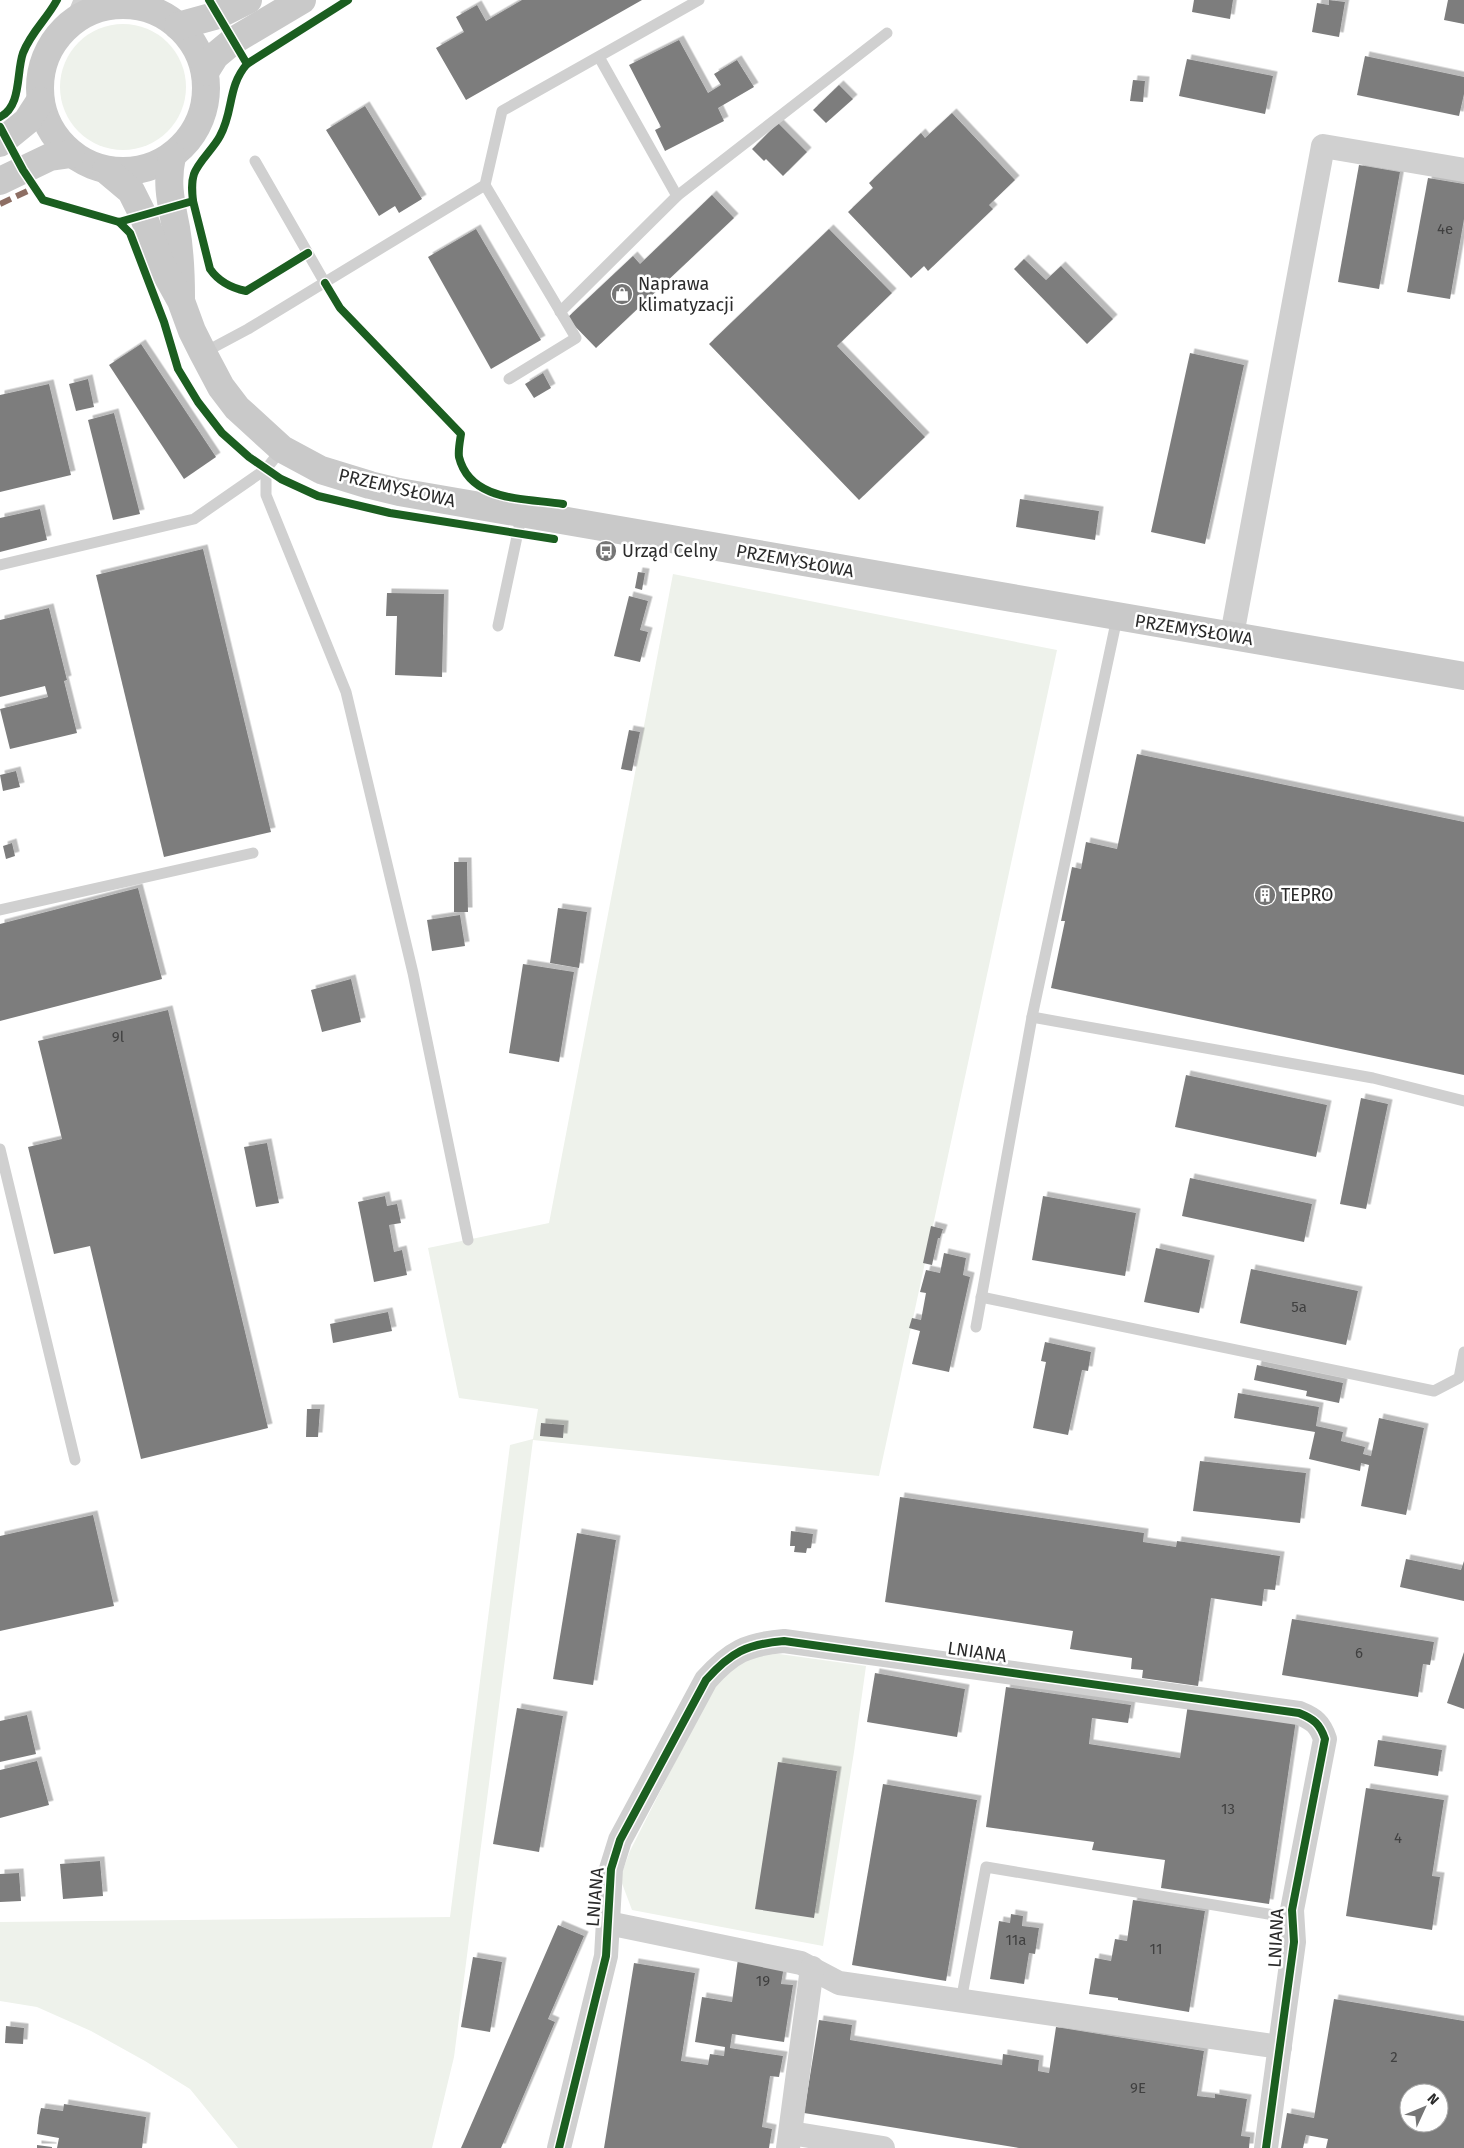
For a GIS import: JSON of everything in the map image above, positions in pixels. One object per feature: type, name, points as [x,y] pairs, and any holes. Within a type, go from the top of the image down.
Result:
[{"type":"street","points":[[178,26],[218,15],[248,0]]},
{"type":"street","points":[[205,72],[215,56],[233,41],[302,0]]},
{"type":"street","points":[[139,3],[178,26],[197,49],[205,72],[206,91],[200,119],[186,144],[172,156],[152,167],[129,172],[106,170],[88,164],[71,154],[50,130],[40,100],[40,75],[48,52],[62,31],[82,8],[139,3]]},
{"type":"street","points":[[0,142],[27,121],[40,100]]},
{"type":"street","points":[[1232,635],[1323,146],[1464,170]]},
{"type":"street","points":[[0,181],[50,157],[71,154]]},
{"type":"street","name":"PRZEMYSŁOWA","points":[[172,156],[168,177],[170,208],[176,228],[181,263],[181,301]]},
{"type":"street","name":"PRZEMYSŁOWA","points":[[106,170],[131,191],[143,215],[161,265],[181,301],[202,353],[221,387],[274,459],[321,470],[370,485],[522,513],[1117,618],[1232,635],[1464,676]]},
{"type":"street","name":"LNIANA","points":[[559,2148],[606,1956],[610,1869],[620,1840],[706,1680],[722,1662],[738,1651],[764,1642],[784,1641],[1299,1713],[1313,1719],[1322,1727],[1325,1739],[1293,1901],[1294,1942],[1266,2148]]},
{"type":"street","name":"LNIANA","points":[[608,1923],[801,1962],[839,1983],[1280,2047]]},
{"type":"street","points":[[812,1968],[790,2141],[883,2148]]},
{"type":"lane","points":[[509,379],[576,338],[485,184],[502,112],[699,0]]},
{"type":"lane","points":[[560,312],[677,196],[887,33]]},
{"type":"lane","points":[[599,57],[677,196]]},
{"type":"lane","points":[[256,161],[325,283]]},
{"type":"lane","points":[[202,353],[248,329],[485,184]]},
{"type":"lane","points":[[0,565],[194,519],[274,459]]},
{"type":"lane","points":[[274,459],[266,495],[346,692],[413,973],[468,1240]]},
{"type":"lane","points":[[498,626],[522,513]]},
{"type":"lane","points":[[976,1327],[1032,1017],[1117,618]]},
{"type":"lane","points":[[0,910],[253,853]]},
{"type":"lane","points":[[1032,1017],[1373,1078],[1464,1101]]},
{"type":"lane","points":[[0,1149],[75,1460]]},
{"type":"lane","points":[[981,1297],[1434,1390],[1459,1378],[1464,1352]]},
{"type":"lane","name":"LNIANA","points":[[961,2001],[986,1867],[1292,1918]]},
{"type":"shaded area","points":[[123,24],[147,29],[167,43],[181,63],[186,87],[181,111],[167,131],[147,145],[123,150],[99,145],[79,131],[65,111],[60,87],[65,63],[79,43],[99,29]]},
{"type":"shaded area","points":[[673,574],[1057,650],[879,1476],[533,1440],[454,2057],[432,2148],[238,2148],[190,2089],[145,2061],[91,2031],[37,2007],[0,2001],[0,1922],[450,1917],[510,1445],[533,1439],[538,1409],[459,1398],[428,1248],[549,1223]]},
{"type":"shaded area","points":[[772,1653],[866,1666],[823,1946],[632,1910],[620,1878],[630,1851],[716,1681],[736,1661]]},
{"type":"building","points":[[522,0],[642,0],[466,100],[436,48],[464,32],[456,17],[477,5],[486,21]]},
{"type":"building","points":[[1194,0],[1233,0],[1230,19],[1192,12]]},
{"type":"building","points":[[1329,0],[1345,2],[1339,37],[1312,32],[1317,3],[1329,5]]},
{"type":"building","points":[[1448,0],[1464,0],[1464,24],[1444,20]]},
{"type":"building","points":[[679,40],[708,93],[721,85],[714,74],[737,60],[754,87],[718,108],[724,121],[665,151],[655,130],[661,127],[629,65]]},
{"type":"building","points":[[1365,56],[1464,77],[1464,94],[1459,116],[1357,95]]},
{"type":"building","points":[[1187,59],[1273,76],[1265,114],[1179,96]]},
{"type":"building","points":[[1133,80],[1145,81],[1143,102],[1130,101]]},
{"type":"building","points":[[839,85],[853,99],[826,123],[813,110]]},
{"type":"building","points":[[365,106],[422,199],[399,213],[395,206],[379,216],[326,130]]},
{"type":"building","points":[[952,113],[1015,180],[989,205],[993,209],[928,271],[924,266],[911,278],[848,212],[873,188],[869,183],[921,133],[925,138]]},
{"type":"building","points":[[778,123],[807,152],[783,176],[766,159],[764,161],[752,149]]},
{"type":"building","points":[[1359,165],[1400,172],[1379,289],[1338,282]]},
{"type":"building","points":[[1428,178],[1464,184],[1464,219],[1450,299],[1407,292]]},
{"type":"building","points":[[712,195],[734,218],[596,348],[567,318],[633,256],[640,264]]},
{"type":"building","points":[[476,229],[541,340],[491,369],[428,257]]},
{"type":"building","points":[[829,229],[892,293],[837,346],[925,437],[859,500],[709,344]]},
{"type":"building","points":[[1024,259],[1046,280],[1061,266],[1113,319],[1087,344],[1014,269]]},
{"type":"building","points":[[141,344],[216,457],[184,479],[109,365]]},
{"type":"building","points":[[1190,353],[1244,365],[1205,544],[1151,532]]},
{"type":"building","points":[[543,373],[551,388],[534,398],[525,384]]},
{"type":"building","points":[[88,379],[94,407],[76,411],[69,384]]},
{"type":"building","points":[[49,384],[71,475],[0,492],[0,395]]},
{"type":"building","points":[[114,413],[140,514],[113,520],[88,420]]},
{"type":"building","points":[[1020,499],[1099,511],[1095,540],[1016,527]]},
{"type":"building","points":[[40,509],[47,540],[0,552],[0,518]]},
{"type":"building","points":[[203,549],[271,832],[164,857],[96,575]]},
{"type":"building","points":[[638,572],[645,573],[642,590],[635,588]]},
{"type":"building","points":[[387,593],[444,594],[442,677],[395,675],[397,616],[386,616]]},
{"type":"building","points":[[629,596],[648,601],[640,630],[648,632],[640,662],[614,656]]},
{"type":"building","points":[[49,608],[67,680],[64,681],[77,733],[10,749],[0,709],[48,697],[45,686],[0,697],[0,620]]},
{"type":"building","points":[[629,730],[640,732],[632,771],[621,769]]},
{"type":"building","name":"TEPRO","points":[[1137,754],[1464,822],[1464,1075],[1051,988],[1065,921],[1061,921],[1072,867],[1081,869],[1086,842],[1117,849]]},
{"type":"building","points":[[16,771],[20,787],[3,791],[0,775]]},
{"type":"building","points":[[12,843],[15,856],[6,859],[3,846]]},
{"type":"building","points":[[454,862],[467,862],[468,912],[454,912]]},
{"type":"building","points":[[138,888],[162,979],[0,1021],[0,924]]},
{"type":"building","points":[[558,908],[587,912],[579,968],[550,963]]},
{"type":"building","points":[[460,915],[465,946],[432,951],[427,920]]},
{"type":"building","points":[[523,964],[574,972],[559,1062],[509,1053]]},
{"type":"building","points":[[351,979],[361,1022],[322,1032],[311,990]]},
{"type":"building","points":[[168,1010],[268,1428],[141,1459],[90,1246],[54,1254],[28,1147],[62,1139],[38,1041]]},
{"type":"building","points":[[1186,1075],[1327,1105],[1316,1157],[1175,1127]]},
{"type":"building","points":[[1361,1098],[1388,1104],[1366,1209],[1340,1204]]},
{"type":"building","points":[[267,1143],[279,1203],[256,1207],[244,1147]]},
{"type":"building","points":[[1190,1178],[1312,1204],[1304,1242],[1182,1216]]},
{"type":"building","points":[[385,1196],[387,1206],[397,1204],[401,1223],[389,1225],[394,1252],[402,1250],[407,1275],[374,1282],[358,1202]]},
{"type":"building","points":[[1043,1196],[1136,1213],[1125,1276],[1032,1260]]},
{"type":"building","points":[[931,1226],[943,1229],[940,1238],[938,1238],[932,1265],[923,1263]]},
{"type":"building","points":[[1156,1248],[1210,1260],[1199,1313],[1144,1302]]},
{"type":"building","points":[[944,1253],[966,1258],[963,1275],[970,1277],[949,1372],[912,1364],[920,1331],[909,1328],[912,1318],[921,1320],[926,1293],[920,1292],[926,1270],[940,1273]]},
{"type":"building","points":[[1251,1269],[1358,1291],[1346,1345],[1240,1323]]},
{"type":"building","points":[[388,1312],[392,1331],[333,1343],[330,1324]]},
{"type":"building","points":[[1045,1342],[1091,1352],[1088,1371],[1082,1370],[1068,1435],[1033,1428],[1046,1362],[1041,1361]]},
{"type":"building","points":[[1257,1365],[1343,1383],[1339,1403],[1306,1396],[1307,1391],[1254,1380]]},
{"type":"building","points":[[1238,1393],[1319,1407],[1316,1426],[1343,1432],[1341,1441],[1365,1447],[1363,1454],[1371,1456],[1379,1418],[1424,1428],[1406,1515],[1361,1506],[1369,1465],[1361,1463],[1360,1471],[1309,1459],[1315,1432],[1234,1418]]},
{"type":"building","points":[[307,1409],[320,1409],[318,1437],[306,1437]]},
{"type":"building","points":[[541,1423],[564,1425],[563,1438],[540,1436]]},
{"type":"building","points":[[1200,1461],[1306,1473],[1300,1523],[1193,1511]]},
{"type":"building","points":[[900,1497],[1144,1533],[1143,1542],[1176,1547],[1177,1541],[1280,1556],[1275,1590],[1264,1589],[1262,1606],[1211,1598],[1198,1686],[1142,1678],[1143,1670],[1131,1669],[1132,1658],[1070,1649],[1073,1631],[885,1602]]},
{"type":"building","points":[[93,1515],[114,1606],[0,1631],[0,1536]]},
{"type":"building","points":[[791,1531],[813,1534],[811,1548],[807,1548],[806,1553],[794,1552],[795,1546],[790,1546]]},
{"type":"building","points":[[577,1533],[616,1540],[593,1685],[553,1679]]},
{"type":"building","points":[[1406,1559],[1461,1570],[1464,1561],[1464,1601],[1400,1587]]},
{"type":"building","points":[[1292,1619],[1434,1642],[1430,1665],[1423,1664],[1418,1697],[1282,1675]]},
{"type":"building","points":[[1464,1652],[1464,1709],[1447,1703]]},
{"type":"building","points":[[875,1673],[965,1689],[957,1737],[867,1722]]},
{"type":"building","points":[[1006,1687],[1131,1705],[1128,1723],[1092,1718],[1089,1744],[1180,1758],[1188,1704],[1296,1720],[1269,1904],[1161,1888],[1165,1860],[1092,1850],[1094,1842],[986,1827]]},
{"type":"building","points":[[517,1708],[563,1716],[539,1852],[493,1844]]},
{"type":"building","points":[[27,1715],[36,1754],[0,1762],[0,1721]]},
{"type":"building","points":[[1378,1740],[1442,1750],[1438,1776],[1374,1766]]},
{"type":"building","points":[[37,1761],[49,1805],[0,1818],[0,1770]]},
{"type":"building","points":[[778,1762],[837,1771],[814,1918],[755,1909]]},
{"type":"building","points":[[883,1784],[977,1800],[946,1981],[852,1965]]},
{"type":"building","points":[[1366,1788],[1444,1800],[1432,1876],[1440,1877],[1432,1930],[1346,1916]]},
{"type":"building","points":[[100,1861],[103,1896],[63,1899],[60,1864]]},
{"type":"building","points":[[19,1873],[21,1901],[0,1902],[0,1874]]},
{"type":"building","points":[[1133,1900],[1205,1911],[1189,2012],[1089,1994],[1095,1958],[1111,1961],[1115,1939],[1127,1941]]},
{"type":"building","points":[[1011,1914],[1023,1916],[1022,1926],[1039,1928],[1035,1954],[1029,1953],[1024,1984],[990,1979],[999,1921],[1010,1923]]},
{"type":"building","points":[[558,1925],[584,1936],[548,2019],[555,2022],[501,2148],[461,2148]]},
{"type":"building","points":[[473,1957],[502,1962],[490,2032],[461,2027]]},
{"type":"building","points":[[738,1959],[784,1966],[781,1984],[793,1985],[784,2042],[732,2034],[730,2048],[783,2056],[779,2077],[770,2076],[762,2127],[772,2129],[769,2148],[604,2148],[634,1963],[695,1973],[681,2061],[708,2065],[710,2054],[724,2056],[725,2047],[695,2042],[702,1997],[732,2002]]},
{"type":"building","points":[[1334,1999],[1464,2021],[1464,2148],[1326,2148],[1328,2139],[1306,2135],[1303,2148],[1281,2148],[1287,2113],[1314,2118]]},
{"type":"building","points":[[819,2020],[852,2025],[850,2040],[1002,2065],[1003,2054],[1039,2060],[1038,2071],[1049,2073],[1056,2027],[1204,2051],[1197,2096],[1215,2098],[1215,2094],[1247,2099],[1241,2136],[1250,2137],[1249,2148],[1019,2148],[804,2113]]},
{"type":"building","points":[[6,2026],[24,2028],[23,2044],[5,2043]]},
{"type":"building","points":[[64,2104],[146,2117],[142,2148],[57,2148],[59,2138],[37,2134],[39,2117],[41,2108],[63,2111]]},
{"type":"building","points":[[37,2145],[52,2147],[52,2148],[37,2148]]},
{"type":"marked path","points":[[0,204],[34,188]]},
{"type":"cycle path","points":[[0,117],[7,112],[15,97],[21,61],[26,45],[57,0]]},
{"type":"cycle path","points":[[209,0],[247,64],[348,0]]},
{"type":"cycle path","points":[[0,127],[23,170],[43,200],[119,222],[193,201],[192,184],[194,174],[220,136],[236,81],[247,64]]},
{"type":"cycle path","points":[[193,201],[210,269],[221,281],[230,286],[246,291],[308,253]]},
{"type":"cycle path","points":[[119,222],[130,233],[164,322],[178,369],[198,402],[222,433],[249,457],[281,479],[318,496],[390,513],[554,539]]},
{"type":"cycle path","points":[[325,283],[340,308],[461,434],[459,457],[465,472],[475,482],[487,490],[501,495],[563,504]]},
{"type":"cycle path","points":[[559,2148],[606,1956],[611,1869],[620,1840],[706,1680],[715,1670],[740,1651],[760,1644],[784,1641],[1299,1713],[1309,1717],[1316,1723],[1325,1739],[1292,1910],[1294,1942],[1266,2148]]},
{"type":"place","name":"Naprawa klimatyzacji","points":[[622,294]]},
{"type":"place","name":"Urząd Celny","points":[[606,551]]},
{"type":"place","name":"TEPRO","points":[[1265,895]]}]
